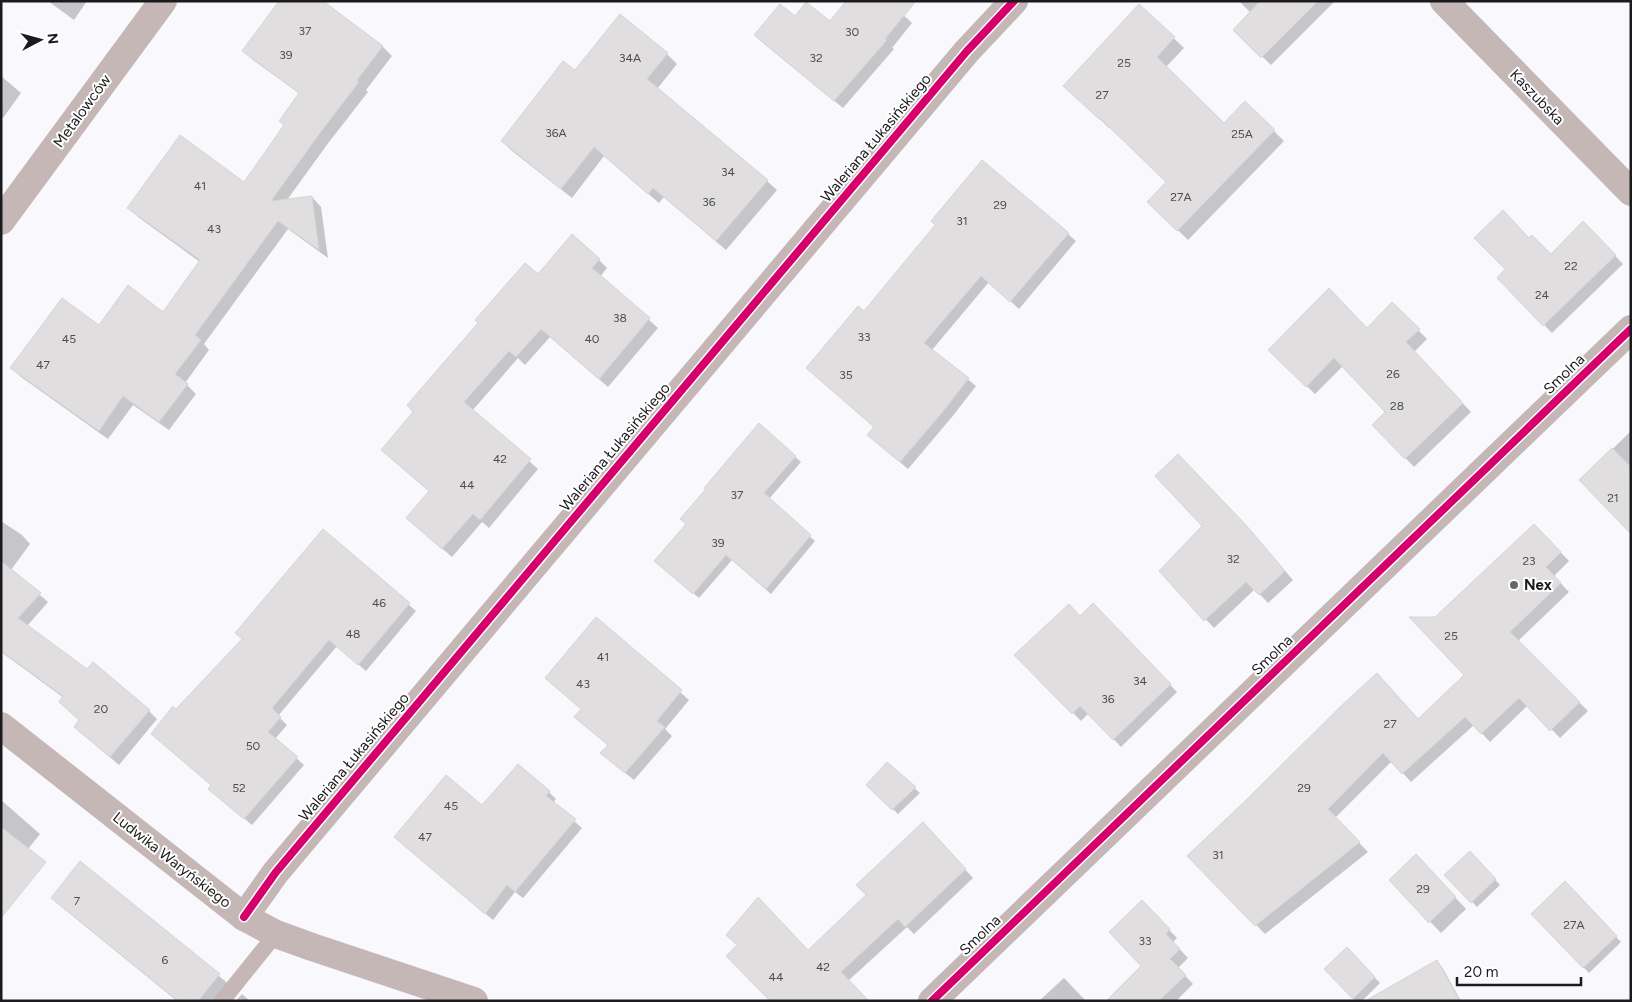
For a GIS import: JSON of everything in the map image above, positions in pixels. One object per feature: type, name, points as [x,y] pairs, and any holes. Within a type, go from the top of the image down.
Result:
[{"type":"street","name":"Metalowców","points":[[1,221],[163,1]]},
{"type":"street","name":"Waleriana Łukasińskiego","points":[[244,916],[276,872],[699,369],[960,59],[1014,1]]},
{"type":"street","name":"Kaszubska","points":[[1444,1],[1631,192]]},
{"type":"street","name":"Smolna","points":[[932,1001],[1631,329]]},
{"type":"street","name":"Ludwika Waryńskiego","points":[[1,726],[244,916],[276,934],[474,1001]]},
{"type":"lane","points":[[222,1001],[276,934]]},
{"type":"building","points":[[279,1],[323,1],[383,46],[357,80],[359,82],[271,201],[312,196],[319,250],[278,221],[195,335],[201,340],[175,374],[188,384],[159,422],[123,396],[99,431],[10,368],[62,298],[99,325],[128,285],[163,312],[200,260],[127,208],[180,135],[244,182],[284,125],[279,121],[299,93],[242,51]]},
{"type":"building","points":[[846,1],[916,1],[885,39],[887,40],[834,101],[754,35],[780,4],[795,16],[806,2],[830,21]]},
{"type":"building","points":[[1260,1],[1318,1],[1261,58],[1233,30]]},
{"type":"building","points":[[1139,4],[1175,37],[1157,57],[1224,123],[1245,101],[1275,130],[1177,231],[1147,202],[1166,182],[1100,118],[1063,86]]},
{"type":"building","points":[[620,14],[668,53],[647,79],[768,180],[716,241],[653,188],[648,194],[594,147],[561,189],[501,141],[563,61],[575,70]]},
{"type":"building","points":[[982,160],[1069,233],[1010,302],[981,276],[924,343],[969,378],[900,462],[867,435],[874,427],[806,368],[858,306],[864,311],[935,225],[931,221]]},
{"type":"building","points":[[1503,210],[1529,238],[1532,235],[1551,254],[1583,221],[1616,255],[1543,326],[1497,278],[1505,269],[1474,238]]},
{"type":"building","points":[[572,234],[600,259],[592,268],[650,318],[599,379],[541,329],[516,357],[509,351],[464,402],[531,459],[480,520],[473,514],[442,549],[406,518],[429,491],[381,450],[413,412],[407,405],[478,323],[475,320],[525,263],[538,274]]},
{"type":"building","points":[[1329,288],[1367,328],[1392,302],[1420,329],[1406,342],[1463,403],[1405,459],[1372,425],[1385,412],[1334,358],[1306,387],[1268,350]]},
{"type":"building","points":[[759,423],[796,456],[764,493],[811,535],[766,589],[726,555],[693,594],[654,561],[686,524],[680,519]]},
{"type":"building","points":[[1612,448],[1631,467],[1631,534],[1579,480]]},
{"type":"building","points":[[1178,454],[1246,525],[1285,571],[1259,595],[1246,582],[1204,621],[1159,571],[1202,526],[1155,476]]},
{"type":"building","points":[[1534,524],[1561,552],[1546,567],[1561,583],[1510,632],[1580,702],[1550,731],[1519,698],[1481,734],[1465,717],[1402,774],[1383,753],[1328,809],[1360,842],[1255,926],[1187,856],[1377,673],[1418,719],[1464,675],[1409,617],[1435,617]]},
{"type":"building","points":[[323,529],[410,603],[358,665],[329,640],[272,708],[281,717],[268,732],[298,757],[244,819],[208,789],[211,785],[151,734],[173,706],[176,709],[242,639],[235,633]]},
{"type":"building","points":[[1,561],[41,593],[18,618],[87,669],[93,662],[150,710],[110,757],[74,727],[79,720],[59,702],[63,696],[1,651]]},
{"type":"building","points":[[1093,603],[1171,684],[1113,740],[1080,706],[1072,714],[1014,655],[1069,604],[1080,616]]},
{"type":"building","points":[[596,617],[682,690],[657,721],[665,727],[625,773],[600,753],[608,745],[574,717],[581,709],[545,678]]},
{"type":"building","points":[[887,762],[916,787],[892,810],[866,785]]},
{"type":"building","points":[[518,764],[550,791],[546,796],[576,819],[515,892],[507,885],[485,914],[394,837],[446,775],[482,805]]},
{"type":"building","points":[[923,822],[966,869],[905,927],[898,919],[841,972],[869,1001],[770,1001],[726,956],[737,945],[726,935],[758,897],[808,950],[866,895],[856,885]]},
{"type":"building","points":[[1,827],[46,862],[1,918]]},
{"type":"building","points":[[1470,851],[1496,879],[1471,903],[1444,875]]},
{"type":"building","points":[[1416,854],[1456,897],[1429,923],[1389,880]]},
{"type":"building","points":[[80,861],[220,974],[198,1001],[178,1001],[51,898]]},
{"type":"building","points":[[1565,881],[1617,936],[1583,968],[1531,914]]},
{"type":"building","points":[[1142,900],[1170,929],[1166,934],[1180,949],[1170,959],[1186,975],[1159,1001],[1106,1001],[1141,966],[1109,932]]},
{"type":"building","points":[[1347,947],[1375,977],[1353,999],[1324,969]]},
{"type":"building","points":[[1437,960],[1460,1001],[1365,1001]]},
{"type":"cycle path","points":[[244,917],[276,872],[967,51],[1014,1]]},
{"type":"cycle path","points":[[932,1001],[1631,329]]},
{"type":"place","name":"Nex","points":[[1514,585]]}]
